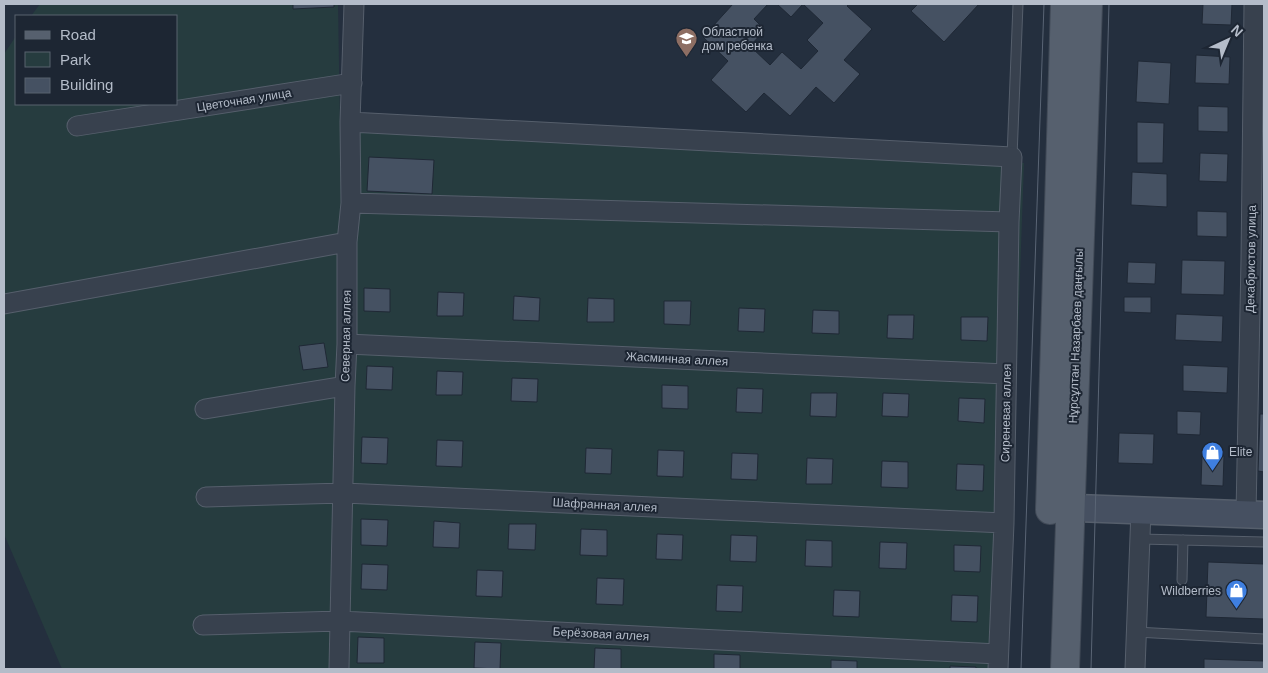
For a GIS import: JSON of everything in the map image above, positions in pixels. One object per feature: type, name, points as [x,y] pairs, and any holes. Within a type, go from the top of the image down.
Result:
[{"type":"main road","name":"Нұрсұлтан Назарбаев даңғылы","points":[[1065,4],[1060,507],[1065,669]]},
{"type":"main road","name":"Нұрсұлтан Назарбаев даңғылы","points":[[1046,669],[1060,507],[1088,4]]},
{"type":"street","name":"Северная аллея","points":[[339,669],[347,344],[347,242],[351,203],[350,122],[354,4]]},
{"type":"street","name":"Декабристов улица","points":[[1254,4],[1251,269],[1255,515]]},
{"type":"street","name":"Цветочная улица","points":[[77,126],[352,83]]},
{"type":"street","points":[[350,122],[1012,158]]},
{"type":"street","name":"Сиреневая аллея","points":[[998,662],[1004,523],[1009,222],[1012,158]]},
{"type":"street","points":[[351,203],[1009,222]]},
{"type":"street","points":[[4,304],[347,242]]},
{"type":"street","name":"Жасминная аллея","points":[[347,344],[1006,374]]},
{"type":"street","points":[[205,409],[345,386]]},
{"type":"street","name":"Шафранная аллея","points":[[206,497],[344,493],[1004,523]]},
{"type":"street","points":[[1060,507],[1255,515]]},
{"type":"street","points":[[1135,669],[1141,510]]},
{"type":"street","name":"Берёзовая аллея","points":[[203,625],[340,621],[998,662]]},
{"type":"lane","points":[[1012,158],[1018,4]]},
{"type":"lane","points":[[1140,539],[1264,542]]},
{"type":"lane","points":[[1182,580],[1183,540]]},
{"type":"lane","points":[[1136,632],[1264,639]]},
{"type":"green space","points":[[40,4],[338,4],[340,127],[1024,163],[1006,669],[62,669],[4,534],[4,54],[15,38],[15,105],[178,105],[178,15],[32,15]]},
{"type":"building","points":[[293,4],[334,4],[334,7],[293,9]]},
{"type":"building","points":[[733,4],[768,4],[754,19],[765,30],[750,46],[770,65],[782,52],[801,69],[818,51],[807,40],[823,23],[803,4],[849,4],[847,6],[872,29],[844,60],[860,74],[834,103],[816,87],[790,116],[764,93],[746,112],[711,80],[728,61],[703,37]]},
{"type":"building","points":[[777,4],[803,4],[791,17]]},
{"type":"building","points":[[918,4],[979,4],[944,42],[911,11]]},
{"type":"building","points":[[1203,4],[1232,4],[1231,25],[1202,24]]},
{"type":"building","points":[[1196,55],[1230,57],[1229,84],[1195,83]]},
{"type":"building","points":[[1138,61],[1171,63],[1169,104],[1136,102]]},
{"type":"building","points":[[1198,106],[1228,107],[1228,132],[1198,131]]},
{"type":"building","points":[[1137,122],[1164,123],[1163,163],[1137,163]]},
{"type":"building","points":[[1200,153],[1228,154],[1227,182],[1199,181]]},
{"type":"building","points":[[369,157],[434,160],[432,194],[367,191]]},
{"type":"building","points":[[1132,172],[1167,174],[1167,207],[1131,205]]},
{"type":"building","points":[[1197,211],[1227,212],[1227,237],[1197,236]]},
{"type":"building","points":[[1182,260],[1225,261],[1224,295],[1181,294]]},
{"type":"building","points":[[1128,262],[1156,263],[1155,284],[1127,283]]},
{"type":"building","points":[[364,288],[390,289],[390,312],[364,311]]},
{"type":"building","points":[[438,292],[464,293],[463,316],[437,316]]},
{"type":"building","points":[[514,296],[540,298],[539,321],[513,320]]},
{"type":"building","points":[[1124,297],[1151,297],[1151,313],[1124,312]]},
{"type":"building","points":[[588,298],[614,299],[614,322],[587,322]]},
{"type":"building","points":[[664,301],[691,301],[690,325],[664,324]]},
{"type":"building","points":[[739,308],[765,309],[764,332],[738,331]]},
{"type":"building","points":[[813,310],[839,311],[839,334],[812,333]]},
{"type":"building","points":[[1176,314],[1223,316],[1222,342],[1175,340]]},
{"type":"building","points":[[888,315],[914,315],[913,339],[887,338]]},
{"type":"building","points":[[961,317],[988,317],[987,341],[961,340]]},
{"type":"building","points":[[324,343],[328,367],[303,370],[299,346]]},
{"type":"building","points":[[1183,365],[1228,367],[1227,393],[1183,391]]},
{"type":"building","points":[[367,366],[393,367],[392,390],[366,389]]},
{"type":"building","points":[[437,371],[463,372],[462,395],[436,395]]},
{"type":"building","points":[[512,378],[538,379],[537,402],[511,401]]},
{"type":"building","points":[[662,385],[688,386],[688,409],[662,408]]},
{"type":"building","points":[[737,388],[763,389],[762,413],[736,412]]},
{"type":"building","points":[[811,393],[837,393],[836,417],[810,416]]},
{"type":"building","points":[[883,393],[909,394],[908,417],[882,416]]},
{"type":"building","points":[[959,398],[985,399],[984,423],[958,421]]},
{"type":"building","points":[[1177,411],[1201,412],[1200,435],[1177,434]]},
{"type":"building","points":[[1260,414],[1264,414],[1264,472],[1258,471]]},
{"type":"building","points":[[1119,433],[1154,434],[1153,464],[1118,463]]},
{"type":"building","points":[[362,437],[388,438],[387,464],[361,463]]},
{"type":"building","points":[[437,440],[463,441],[462,467],[436,466]]},
{"type":"building","points":[[586,448],[612,449],[611,474],[585,473]]},
{"type":"building","points":[[658,450],[684,451],[683,477],[657,476]]},
{"type":"building","points":[[732,453],[758,454],[757,480],[731,479]]},
{"type":"building","points":[[1202,455],[1224,456],[1223,486],[1201,485]]},
{"type":"building","points":[[807,458],[833,459],[832,484],[806,484]]},
{"type":"building","points":[[882,461],[908,462],[908,488],[881,487]]},
{"type":"building","points":[[957,464],[984,465],[983,491],[956,490]]},
{"type":"building","points":[[361,519],[388,520],[387,546],[361,545]]},
{"type":"building","points":[[434,521],[460,523],[459,548],[433,547]]},
{"type":"building","points":[[509,524],[536,524],[535,550],[508,549]]},
{"type":"building","points":[[581,529],[607,530],[607,556],[580,555]]},
{"type":"building","points":[[657,534],[683,535],[682,560],[656,559]]},
{"type":"building","points":[[731,535],[757,536],[756,562],[730,561]]},
{"type":"building","points":[[806,540],[832,541],[832,567],[805,566]]},
{"type":"building","points":[[880,542],[907,543],[906,569],[879,568]]},
{"type":"building","points":[[954,545],[981,546],[980,572],[954,571]]},
{"type":"building","points":[[1208,562],[1264,564],[1264,619],[1206,617]]},
{"type":"building","points":[[362,564],[388,565],[387,590],[361,589]]},
{"type":"building","points":[[477,570],[503,571],[502,597],[476,596]]},
{"type":"building","points":[[597,578],[624,579],[623,605],[596,604]]},
{"type":"building","points":[[717,585],[743,586],[742,612],[716,611]]},
{"type":"building","points":[[834,590],[860,591],[859,617],[833,616]]},
{"type":"building","points":[[952,595],[978,596],[977,622],[951,621]]},
{"type":"building","points":[[358,637],[384,638],[384,663],[357,663]]},
{"type":"building","points":[[475,642],[501,643],[500,669],[474,668]]},
{"type":"building","points":[[595,648],[621,649],[621,669],[594,669]]},
{"type":"building","points":[[714,654],[740,655],[740,669],[714,669]]},
{"type":"building","points":[[1204,659],[1264,661],[1264,669],[1204,669]]},
{"type":"building","points":[[831,660],[857,661],[857,669],[831,669]]},
{"type":"building","points":[[950,666],[976,667],[976,669],[950,669]]},
{"type":"tram line","points":[[1021,669],[1044,4]]},
{"type":"tram line","points":[[1091,669],[1109,4]]},
{"type":"place","name":"Областной дом ребенка","points":[[686,58]]},
{"type":"place","name":"Elite","points":[[1213,471]]},
{"type":"place","name":"Wildberries","points":[[1237,610]]}]
